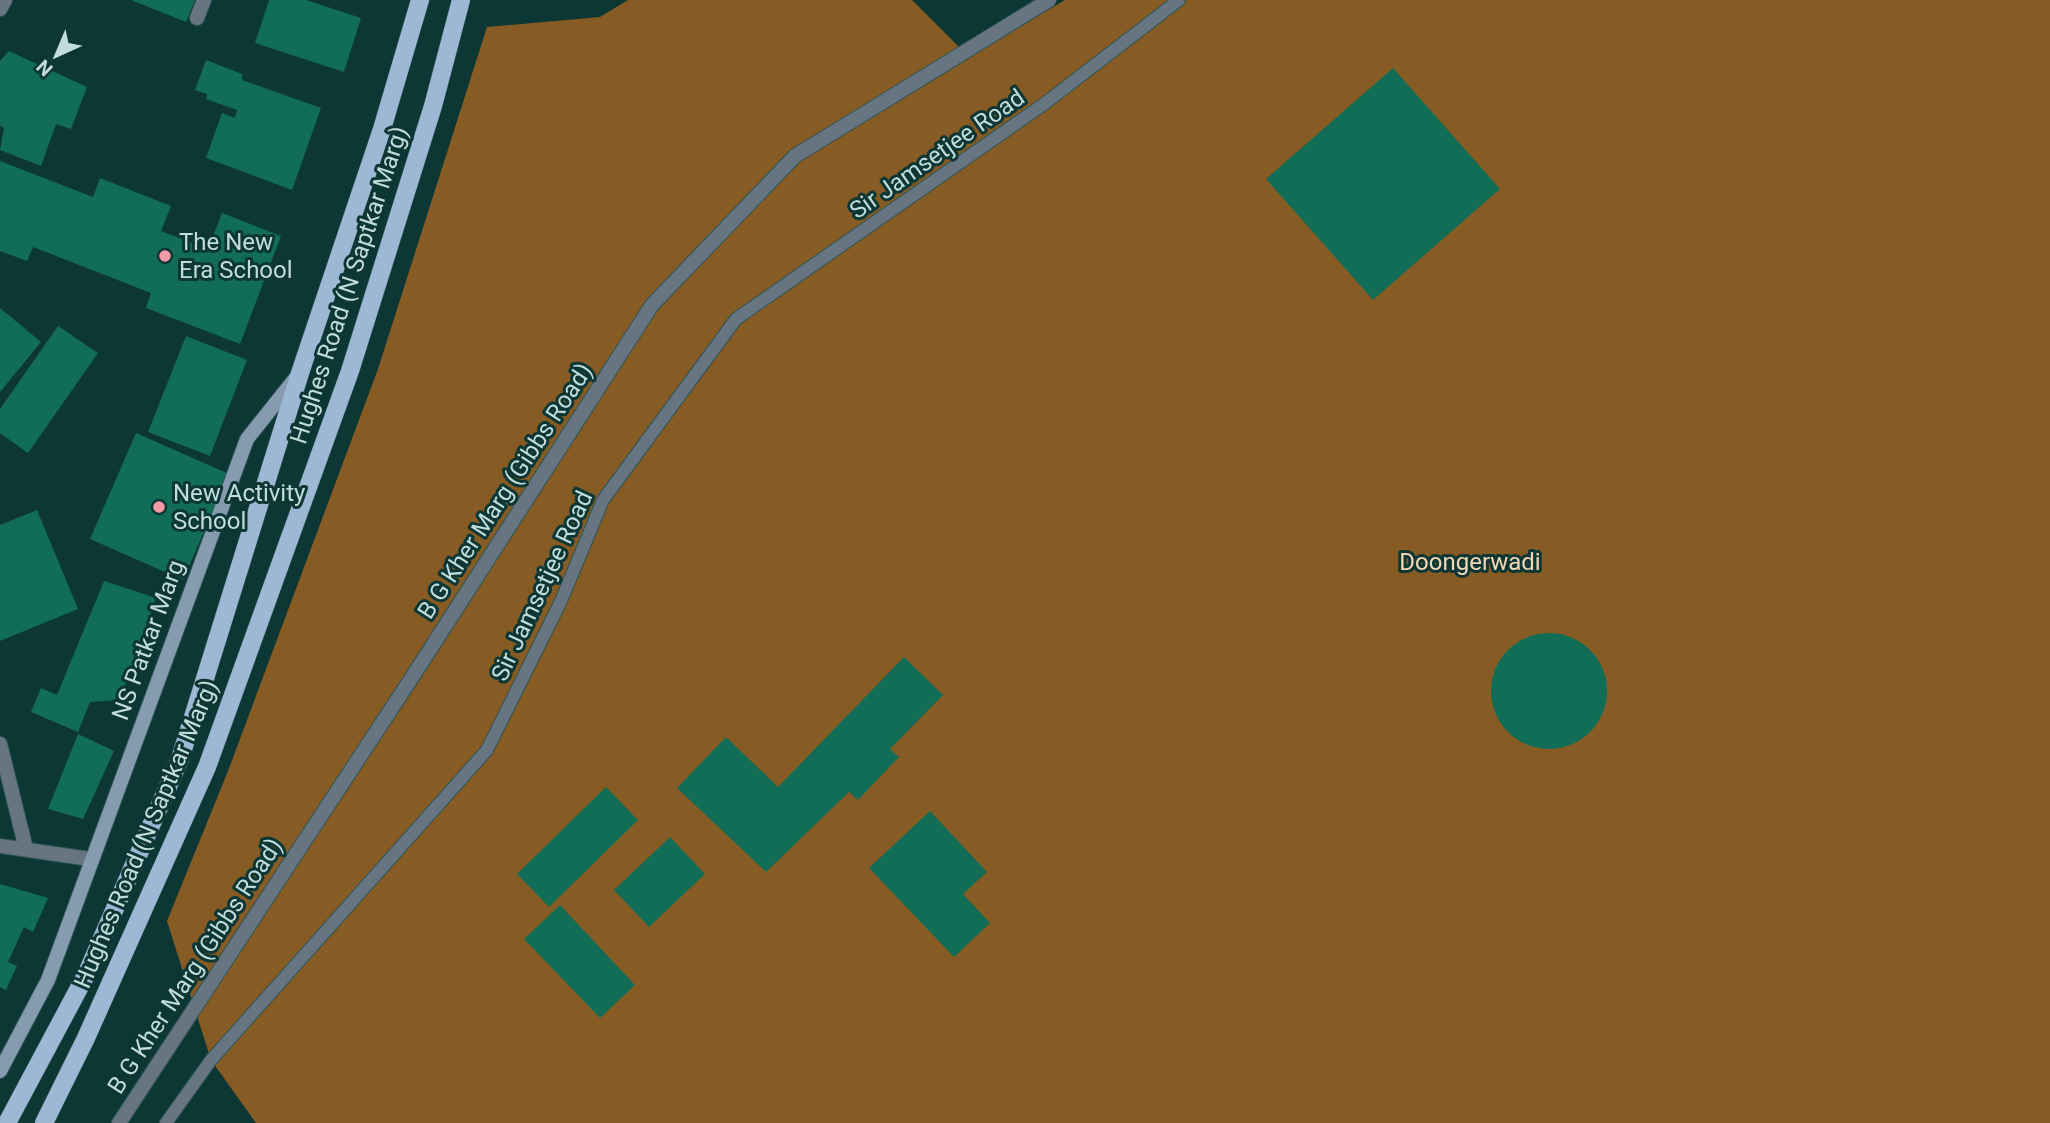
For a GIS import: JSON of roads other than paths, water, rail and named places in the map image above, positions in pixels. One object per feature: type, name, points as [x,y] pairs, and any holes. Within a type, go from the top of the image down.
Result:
[{"type":"main road","points":[[7,1123],[86,975],[180,759],[301,370],[382,129],[420,0]]},
{"type":"main road","name":"Hughes Road (N Saptkar Marg)","points":[[44,1123],[86,1038],[207,767],[350,371],[433,106],[461,0]]},
{"type":"main road","name":"NS Patkar Marg","points":[[0,1071],[48,979],[247,439],[301,370]]},
{"type":"street","points":[[0,9],[5,0]]},
{"type":"street","points":[[197,18],[204,0]]},
{"type":"street","name":"B G Kher Marg (Gibbs Road)","points":[[119,1123],[652,305],[796,156],[1049,0]]},
{"type":"street","points":[[0,744],[26,849]]},
{"type":"street","points":[[0,846],[90,859]]},
{"type":"lane","name":"Sir Jamsetjee Road","points":[[166,1123],[211,1060],[487,750],[561,601],[603,500],[736,319],[1023,120],[1179,0]]},
{"type":"place","name":"The New Era School","points":[[165,256]]},
{"type":"place","name":"New Activity School","points":[[159,507]]},
{"type":"park label","name":"Doongerwadi","points":[[1470,562]]}]
